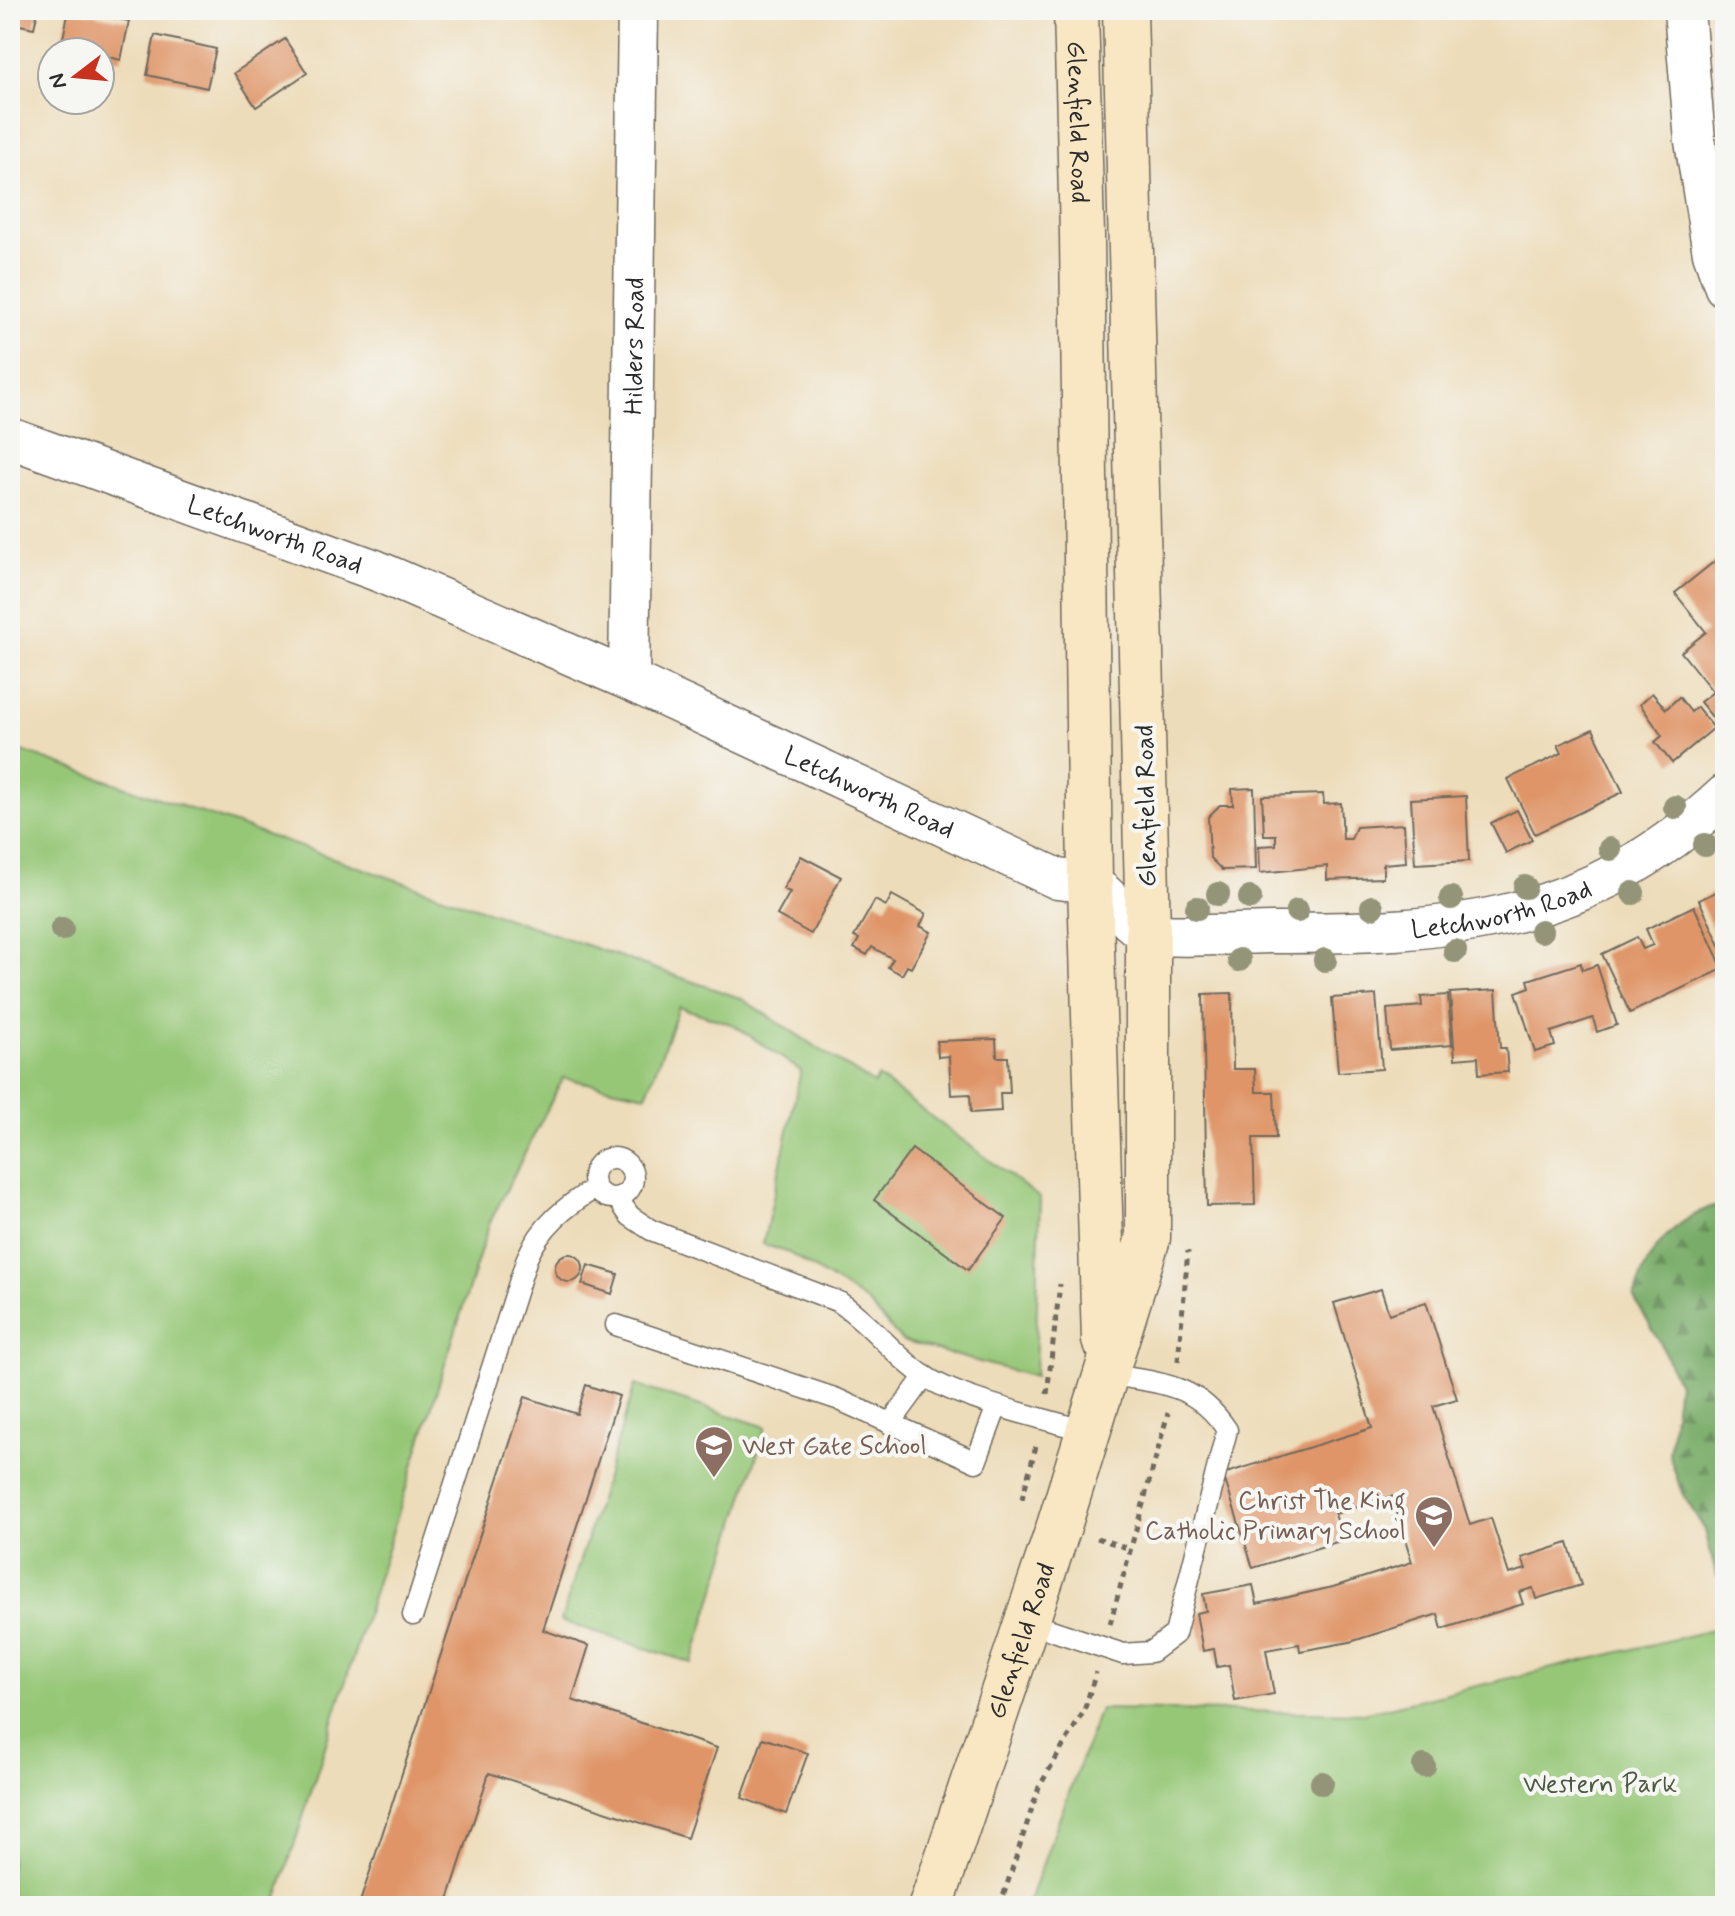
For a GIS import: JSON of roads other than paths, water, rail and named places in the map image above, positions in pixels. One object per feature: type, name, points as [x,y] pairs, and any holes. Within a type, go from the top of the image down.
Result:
[{"type":"street","name":"Hilders Road","points":[[629,680],[638,10]]},
{"type":"street","name":"Glenfield Road","points":[[1076,10],[1082,234],[1090,884],[1106,1374]]},
{"type":"street","name":"Glenfield Road","points":[[931,1906],[1027,1622],[1148,1238],[1148,933],[1125,10]]},
{"type":"street","points":[[1684,10],[1695,141],[1713,253],[1725,287]]},
{"type":"street","name":"Glenfield Road","points":[[1082,234],[1131,232]]},
{"type":"street","name":"Letchworth Road","points":[[10,438],[375,570],[629,680],[1058,879],[1090,884],[1148,933],[1385,933],[1484,921],[1539,907],[1612,878],[1665,846],[1725,795]]},
{"type":"lane","points":[[610,1158],[623,1160],[632,1170],[632,1183],[626,1194],[617,1198],[606,1197],[595,1188],[593,1174],[599,1163],[610,1158]]},
{"type":"lane","points":[[413,1615],[527,1258],[534,1242],[566,1206],[595,1188]]},
{"type":"lane","points":[[617,1198],[630,1216],[651,1230],[839,1302],[864,1318],[925,1376],[997,1406],[1088,1432]]},
{"type":"lane","points":[[616,1325],[837,1399],[976,1462],[997,1406]]},
{"type":"lane","points":[[1027,1622],[1123,1654],[1151,1652],[1175,1634],[1227,1430],[1212,1407],[1175,1387],[1106,1374]]},
{"type":"lane","points":[[890,1424],[925,1376]]},
{"type":"place","name":"West Gate School","points":[[714,1479]]},
{"type":"place","name":"Christ The King Catholic Primary School","points":[[1434,1549]]},
{"type":"park label","name":"Western Park","points":[[1600,1783]]}]
